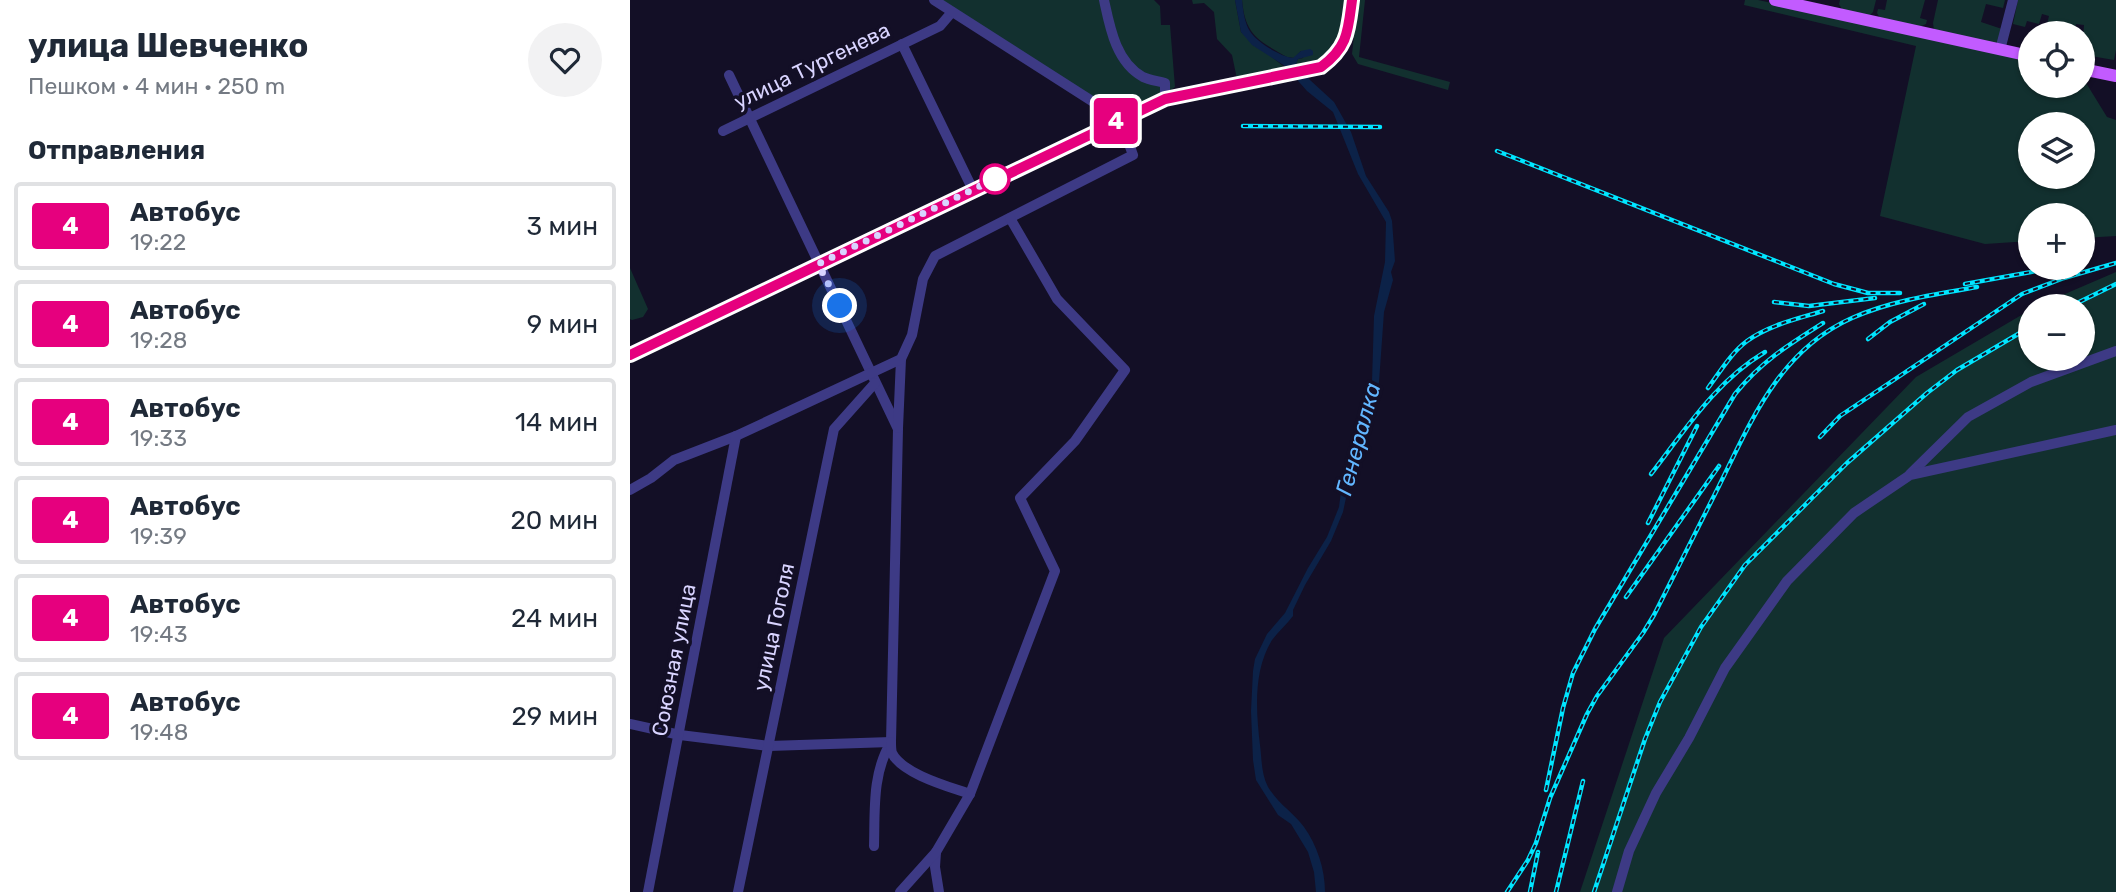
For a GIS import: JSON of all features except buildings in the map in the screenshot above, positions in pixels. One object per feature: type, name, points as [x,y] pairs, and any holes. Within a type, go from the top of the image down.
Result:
[{"type":"main road","points":[[630,355],[1165,99],[1312,70],[1333,58],[1345,43],[1352,0]]},
{"type":"main road","points":[[1775,0],[1832,6],[2018,54]]},
{"type":"main road","points":[[2095,72],[2116,76]]},
{"type":"street","points":[[933,0],[1120,119],[1133,155],[935,256],[923,279],[912,335],[901,359],[892,753],[904,765],[933,781],[970,794]]},
{"type":"street","points":[[1104,0],[1111,34],[1126,64],[1143,77],[1164,83],[1165,99]]},
{"type":"street","points":[[2000,50],[2013,0]]},
{"type":"street","name":"улица Тургенева","points":[[723,131],[940,26],[952,12]]},
{"type":"street","points":[[902,44],[972,190]]},
{"type":"street","points":[[729,75],[898,429]]},
{"type":"street","points":[[901,892],[936,852],[970,794],[1055,570],[1020,498],[1075,441],[1125,370],[1057,299],[1010,218]]},
{"type":"street","points":[[1617,892],[1629,851],[1656,793],[1689,738],[1725,668],[1787,581],[1854,513],[1910,475],[1968,417],[2031,382],[2116,351]]},
{"type":"street","points":[[630,490],[674,460],[736,436],[901,359]]},
{"type":"street","name":"улица Гоголя","points":[[738,892],[834,429],[875,383]]},
{"type":"street","points":[[1910,475],[2116,430]]},
{"type":"street","name":"Союзная улица","points":[[648,892],[736,436]]},
{"type":"street","points":[[630,724],[680,735],[769,746],[891,742]]},
{"type":"street","points":[[874,846],[876,788],[882,756],[891,742]]},
{"type":"street","points":[[936,852],[935,867],[940,891]]},
{"type":"green space","points":[[938,0],[1154,0],[1160,6],[1161,25],[1170,25],[1175,87],[1146,105],[1129,110],[1113,109]]},
{"type":"green space","points":[[1192,0],[1235,0],[1241,32],[1288,70],[1237,79],[1232,55],[1217,39],[1214,12],[1204,3],[1193,4]]},
{"type":"green space","points":[[1242,0],[1347,0],[1337,44],[1324,57],[1300,68],[1296,63],[1303,58],[1305,51],[1301,51],[1294,58],[1287,57],[1261,41],[1246,21]]},
{"type":"green space","points":[[1358,0],[1365,0],[1359,57],[1450,82],[1448,90],[1358,64],[1352,54]]},
{"type":"green space","points":[[1745,0],[1758,0],[2018,57],[2018,98],[2095,98],[2107,117],[2116,120],[2116,236],[2095,237],[2095,203],[2018,203],[2018,242],[1985,244],[1880,216],[1916,46],[1744,5]]},
{"type":"green space","points":[[1840,0],[1876,0],[1873,12],[1868,17],[1843,11]]},
{"type":"green space","points":[[1887,0],[1925,0],[1920,18],[1927,20],[1926,24],[1917,28],[1881,20],[1878,9],[1885,10]]},
{"type":"green space","points":[[1938,0],[2005,0],[2003,8],[1986,4],[1981,22],[2002,29],[1998,42],[1993,44],[1934,30]]},
{"type":"green space","points":[[2018,0],[2116,0],[2114,60],[2095,57],[2095,21],[2048,21],[2049,16],[2042,14],[2040,21],[2018,21],[2018,25],[2013,24]]},
{"type":"green space","points":[[630,268],[648,309],[643,317],[632,320],[630,319]]},
{"type":"green space","points":[[2116,272],[2116,892],[1580,892],[1664,638],[1916,377],[2018,317],[2018,371],[2095,371],[2095,294],[2065,294]]},
{"type":"water","name":"Генералка","points":[[1235,0],[1242,0],[1251,33],[1268,47],[1293,58],[1301,51],[1313,51],[1313,55],[1298,59],[1296,64],[1334,102],[1351,132],[1366,176],[1392,221],[1395,261],[1391,272],[1393,280],[1384,312],[1379,382],[1364,442],[1351,474],[1343,512],[1331,541],[1305,585],[1293,610],[1293,616],[1272,640],[1266,652],[1257,691],[1262,766],[1266,782],[1277,799],[1304,827],[1313,842],[1322,866],[1325,892],[1316,892],[1308,852],[1291,824],[1278,815],[1256,780],[1251,711],[1253,671],[1255,659],[1267,634],[1285,613],[1327,537],[1339,507],[1343,476],[1359,441],[1372,382],[1374,316],[1385,262],[1386,222],[1358,174],[1333,112],[1307,91],[1285,66],[1252,45],[1241,32]]},
{"type":"railway","points":[[1243,126],[1380,127]]},
{"type":"railway","points":[[1497,151],[1834,284],[1868,293],[1900,293]]},
{"type":"railway","points":[[1820,437],[1840,416],[2022,294],[2116,263]]},
{"type":"railway","points":[[1965,284],[2018,274]]},
{"type":"railway","points":[[2095,294],[2116,284]]},
{"type":"railway","points":[[1507,892],[1536,843],[1550,798],[1587,714],[1654,615],[1744,436],[1771,389],[1787,368],[1805,348],[1852,318],[1929,295],[1977,287]]},
{"type":"railway","points":[[1774,302],[1809,306],[1875,298]]},
{"type":"railway","points":[[1868,339],[1890,322],[1924,304]]},
{"type":"railway","points":[[1708,388],[1747,341],[1774,327],[1823,311]]},
{"type":"railway","points":[[1546,790],[1573,673],[1595,629],[1735,394],[1765,363],[1823,323]]},
{"type":"railway","points":[[1594,892],[1660,702],[1701,627],[1745,565],[1847,463],[1927,393],[1957,370],[2018,334]]},
{"type":"railway","points":[[1651,474],[1716,392],[1731,377],[1765,352]]},
{"type":"railway","points":[[1648,523],[1697,426]]},
{"type":"railway","points":[[1626,597],[1719,466]]},
{"type":"railway","points":[[1556,892],[1583,781]]},
{"type":"railway","points":[[1530,892],[1538,852]]},
{"type":"bus line","name":"4","points":[[630,355],[1165,99],[1321,67],[1339,52],[1345,43],[1352,0]]},
{"type":"route","points":[[840,306],[818,264],[995,179]]}]
